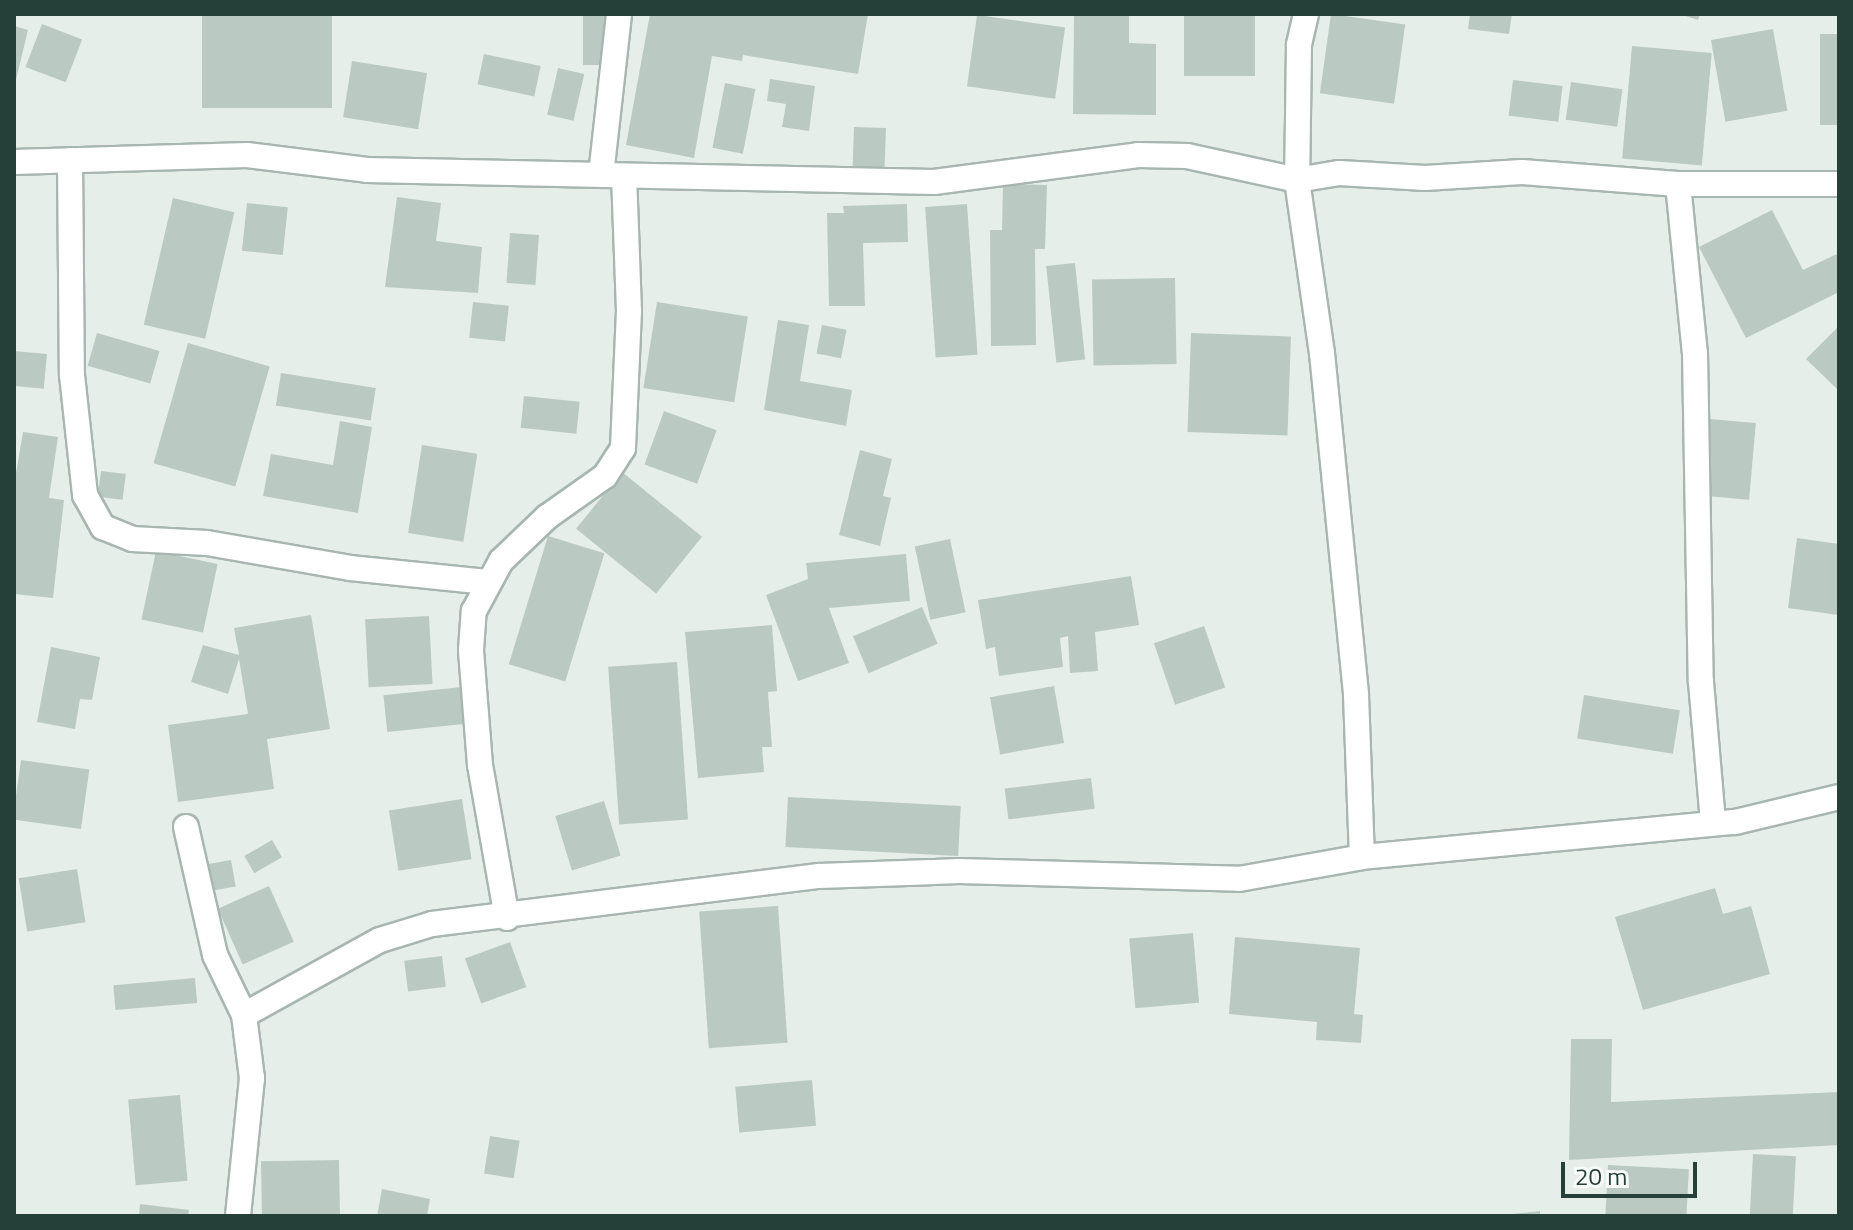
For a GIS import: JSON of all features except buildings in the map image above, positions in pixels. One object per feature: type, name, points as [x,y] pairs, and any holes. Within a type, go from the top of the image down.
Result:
[{"type":"street","points":[[507,918],[480,765],[471,650],[474,611],[501,561],[547,517],[605,476],[623,448],[629,311],[612,176],[619,14]]},
{"type":"street","points":[[1306,14],[1299,45],[1297,180],[1322,353],[1356,695],[1362,857]]},
{"type":"street","points":[[14,162],[247,155],[367,170],[934,182],[1151,155],[1187,156],[1297,180],[1339,173],[1425,178],[1522,172],[1678,184],[1839,184]]},
{"type":"street","points":[[70,160],[72,375],[85,495],[103,527],[132,539],[207,543],[350,568],[487,582]]},
{"type":"street","points":[[1678,184],[1695,353],[1701,682],[1713,822]]},
{"type":"street","points":[[244,1015],[380,940],[432,924],[507,918],[819,876],[959,871],[1239,879],[1362,857],[1773,816],[1839,797]]},
{"type":"street","points":[[186,827],[215,955],[244,1015],[252,1078],[238,1216]]}]
